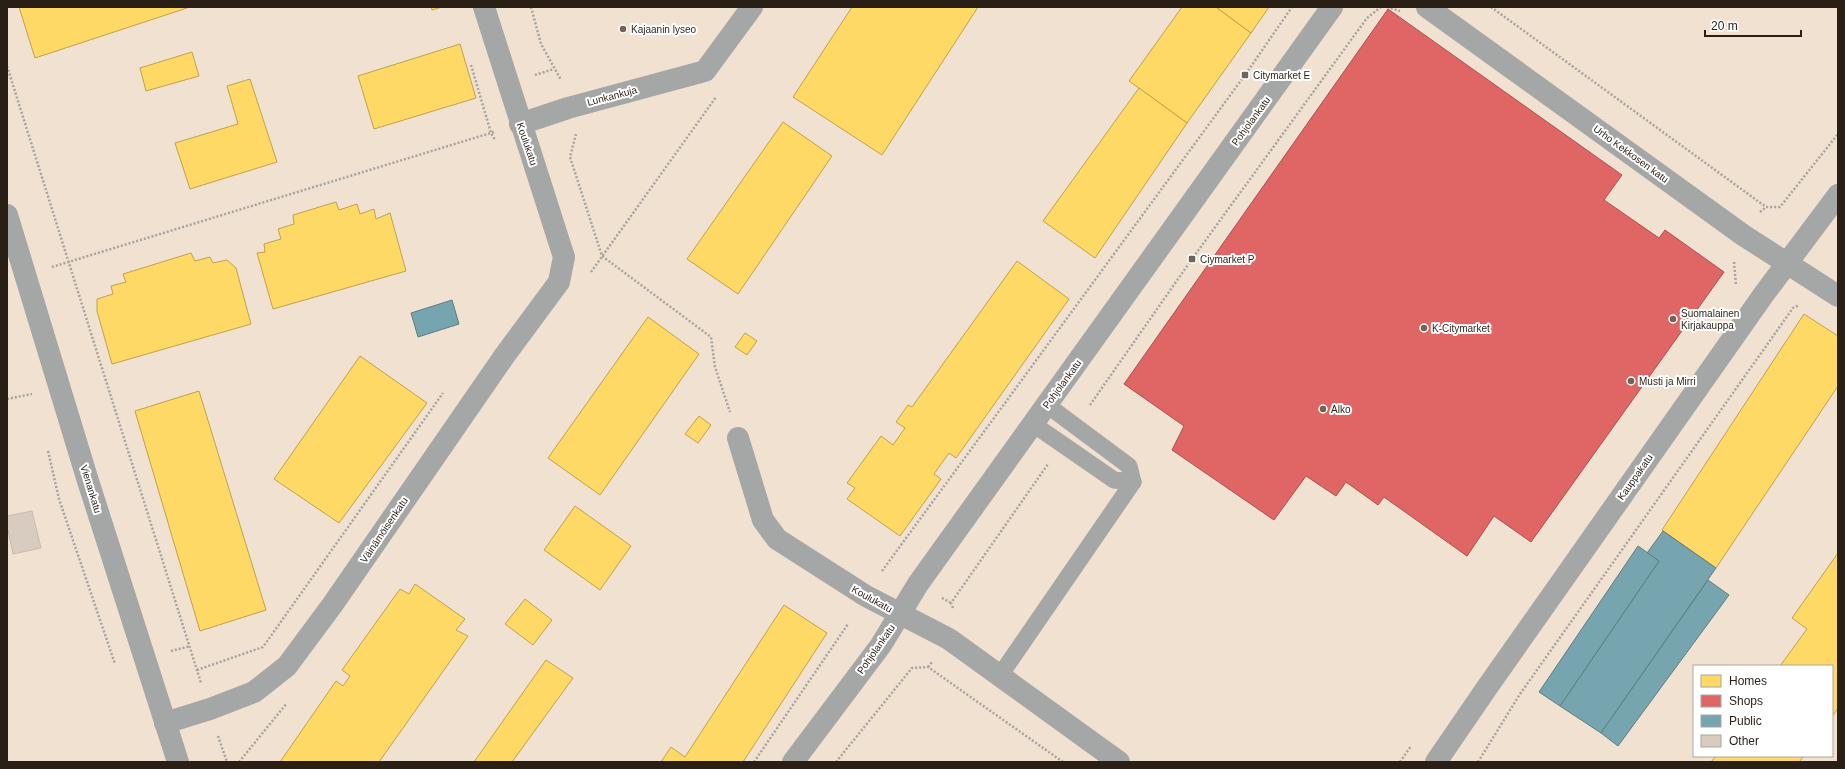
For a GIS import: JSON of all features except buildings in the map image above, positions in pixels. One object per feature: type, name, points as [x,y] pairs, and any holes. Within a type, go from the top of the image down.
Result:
[{"type":"street","name":"Koulukatu","points":[[484,7],[520,124],[564,257],[559,282]]},
{"type":"street","name":"Lunkankuja","points":[[520,124],[568,108],[705,71],[752,7]]},
{"type":"street","name":"Pohjolankatu","points":[[793,762],[881,645],[918,584],[1332,7]]},
{"type":"street","name":"Urho Kekkosen katu","points":[[1427,7],[1743,235],[1835,293]]},
{"type":"street","name":"Kauppakatu","points":[[1436,762],[1686,404],[1838,195]]},
{"type":"street","name":"Vienankatu","points":[[7,215],[88,481],[178,762]]},
{"type":"street","name":"Väinämöisenkatu","points":[[166,722],[210,709],[254,692],[287,666],[333,604],[505,355],[559,282]]},
{"type":"street","name":"Koulukatu","points":[[738,438],[763,520],[777,539],[866,596],[948,640],[1119,762]]},
{"type":"lane","points":[[999,677],[1133,482],[1129,466],[1047,405]]},
{"type":"lane","points":[[1033,424],[1114,480],[1133,482]]},
{"type":"path","points":[[530,7],[541,44],[560,80],[576,136],[570,157],[602,256],[711,337],[716,367],[738,438]]},
{"type":"path","points":[[882,571],[1240,81],[1292,7]]},
{"type":"path","points":[[1075,426],[1197,252],[1367,18],[1381,7]]},
{"type":"path","points":[[1491,7],[1766,207],[1780,208],[1838,134]]},
{"type":"path","points":[[69,262],[491,133],[471,64]]},
{"type":"path","points":[[7,66],[210,709]]},
{"type":"path","points":[[560,80],[568,78]]},
{"type":"path","points":[[602,256],[715,98]]},
{"type":"path","points":[[1737,287],[1732,252],[1756,215],[1766,207]]},
{"type":"path","points":[[1478,762],[1520,694],[1793,308],[1804,303],[1812,304],[1835,293]]},
{"type":"path","points":[[197,670],[263,647],[441,394],[447,391]]},
{"type":"path","points":[[7,400],[34,393],[36,401]]},
{"type":"path","points":[[928,667],[960,624],[951,603],[1062,444]]},
{"type":"path","points":[[46,446],[59,499],[116,667]]},
{"type":"path","points":[[754,762],[848,624]]},
{"type":"path","points":[[836,762],[912,668],[928,667],[1063,762]]},
{"type":"path","points":[[1400,762],[1412,744]]},
{"type":"place","name":"Kajaanin lyseo","points":[[623,29]]},
{"type":"place","name":"Citymarket E","points":[[1245,75]]},
{"type":"place","name":"Ciymarket P","points":[[1192,259]]},
{"type":"place","name":"Suomalainen Kirjakauppa","points":[[1673,319]]},
{"type":"place","name":"K-Citymarket","points":[[1424,328]]},
{"type":"place","name":"Musti ja Mirri","points":[[1631,381]]},
{"type":"place","name":"Alko","points":[[1323,409]]}]
